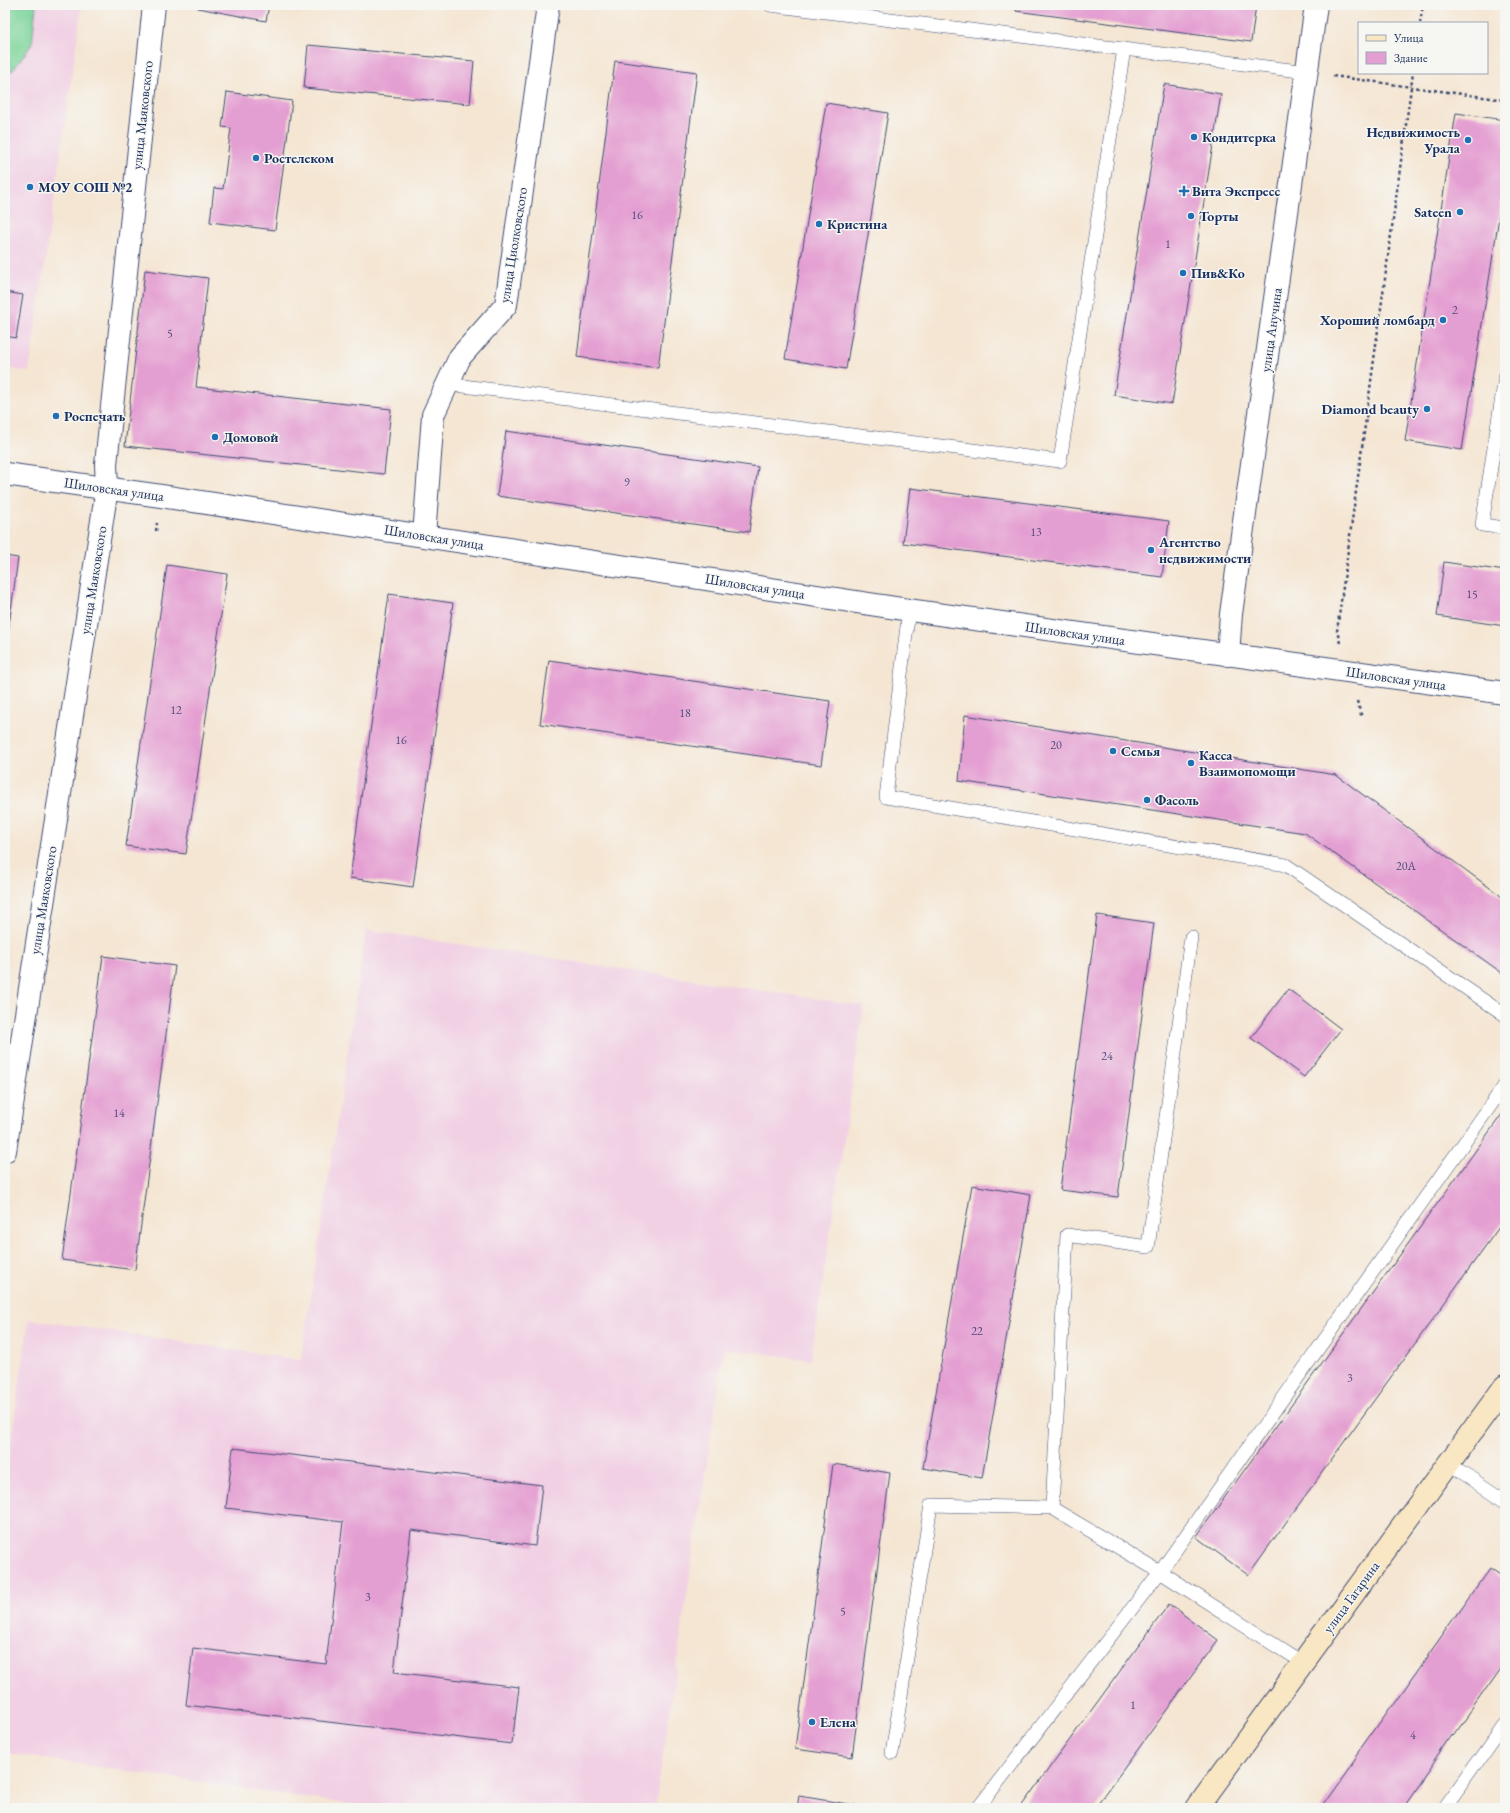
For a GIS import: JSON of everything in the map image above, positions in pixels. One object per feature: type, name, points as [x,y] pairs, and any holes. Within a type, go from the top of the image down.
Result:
[{"type":"street","name":"улица Маяковского","points":[[5,1151],[107,488],[106,464],[154,5]]},
{"type":"street","name":"улица Циолковского","points":[[424,536],[433,415],[460,358],[506,305],[548,5]]},
{"type":"street","name":"улица Анучина","points":[[1228,654],[1231,614],[1316,5]]},
{"type":"street","name":"Шиловская улица","points":[[5,474],[107,488],[909,610],[1505,693]]},
{"type":"street","name":"улица Гагарина","points":[[1197,1808],[1505,1386]]},
{"type":"lane","points":[[770,5],[1307,72]]},
{"type":"lane","points":[[447,384],[1060,461],[1124,49]]},
{"type":"lane","points":[[1505,377],[1482,525],[1505,528]]},
{"type":"lane","points":[[909,610],[886,797],[1286,865],[1505,1015]]},
{"type":"lane","points":[[1052,1508],[1067,1235],[1148,1247],[1191,937]]},
{"type":"lane","points":[[978,1808],[1160,1572],[1505,1085]]},
{"type":"lane","points":[[1448,1463],[1505,1501]]},
{"type":"lane","points":[[892,1753],[931,1505],[1052,1508],[1160,1572],[1303,1663]]},
{"type":"lane","points":[[1445,1808],[1505,1724]]},
{"type":"path","points":[[1420,22],[1423,5]]},
{"type":"path","points":[[1307,72],[1505,100]]},
{"type":"path","points":[[1362,718],[1337,631],[1413,74]]},
{"type":"shaded area","name":"МОУ СОШ №2","points":[[5,5],[82,5],[29,372],[5,368]]},
{"type":"shaded area","points":[[366,930],[864,1006],[811,1360],[724,1348],[655,1808],[373,1808],[5,1753],[5,1483],[29,1319],[301,1360]]},
{"type":"green space","points":[[5,5],[36,5],[32,44],[13,70],[5,74]]},
{"type":"building","points":[[198,5],[269,5],[266,21],[198,8]]},
{"type":"building","points":[[1017,5],[1256,5],[1251,42],[1016,11]]},
{"type":"building","points":[[308,45],[474,61],[470,104],[304,88]]},
{"type":"building","points":[[615,61],[697,72],[658,368],[577,357]]},
{"type":"building","points":[[1164,84],[1221,94],[1172,404],[1114,395]]},
{"type":"building","name":"Ростелеком","points":[[227,92],[292,101],[275,230],[210,222],[214,188],[223,189],[231,128],[222,127]]},
{"type":"building","points":[[826,103],[888,113],[846,369],[785,359]]},
{"type":"building","points":[[1456,113],[1505,120],[1505,179],[1462,450],[1405,441]]},
{"type":"building","points":[[145,270],[208,278],[196,387],[391,409],[384,474],[125,446]]},
{"type":"building","points":[[5,292],[23,295],[16,338],[5,336]]},
{"type":"building","points":[[506,431],[758,467],[749,532],[497,496]]},
{"type":"building","points":[[910,488],[1169,521],[1162,577],[903,543]]},
{"type":"building","points":[[5,556],[18,558],[6,648],[5,648]]},
{"type":"building","points":[[1444,562],[1505,571],[1505,626],[1437,616]]},
{"type":"building","points":[[167,565],[227,574],[186,854],[126,846]]},
{"type":"building","points":[[389,594],[453,603],[413,887],[350,878]]},
{"type":"building","points":[[549,660],[830,701],[821,765],[540,724]]},
{"type":"building","points":[[965,715],[1336,775],[1505,899],[1505,975],[1305,833],[959,781]]},
{"type":"building","points":[[1097,915],[1154,923],[1118,1197],[1060,1190]]},
{"type":"building","points":[[103,956],[175,966],[135,1270],[62,1260]]},
{"type":"building","points":[[1288,989],[1341,1029],[1304,1077],[1251,1038]]},
{"type":"building","points":[[1505,1110],[1505,1219],[1248,1575],[1196,1537]]},
{"type":"building","points":[[972,1185],[1031,1195],[982,1478],[923,1468]]},
{"type":"building","points":[[233,1448],[542,1485],[535,1546],[411,1530],[394,1672],[519,1687],[512,1744],[186,1705],[193,1648],[326,1664],[343,1522],[226,1508]]},
{"type":"building","points":[[833,1464],[890,1473],[852,1757],[795,1749]]},
{"type":"building","points":[[1489,1569],[1505,1580],[1505,1662],[1402,1808],[1320,1808]]},
{"type":"building","points":[[1169,1604],[1218,1640],[1095,1808],[1020,1808]]},
{"type":"building","points":[[799,1796],[866,1807],[866,1808],[797,1808]]},
{"type":"place","name":"Кондитерка","points":[[1194,137]]},
{"type":"place","name":"Недвижимость Урала","points":[[1468,140]]},
{"type":"place","name":"Ростелеком","points":[[256,158]]},
{"type":"place","name":"МОУ СОШ №2","points":[[30,187]]},
{"type":"place","name":"Вита Экспресс","points":[[1184,191]]},
{"type":"place","name":"Sateen","points":[[1460,212]]},
{"type":"place","name":"Торты","points":[[1191,216]]},
{"type":"place","name":"Кристина","points":[[819,224]]},
{"type":"place","name":"Пив&Ко","points":[[1183,273]]},
{"type":"place","name":"Хороший ломбард","points":[[1443,320]]},
{"type":"place","name":"Diamond beauty","points":[[1427,409]]},
{"type":"place","name":"Роспечать","points":[[56,416]]},
{"type":"place","name":"Домовой","points":[[215,437]]},
{"type":"place","name":"Агентство недвижимости","points":[[1151,550]]},
{"type":"place","name":"Семья","points":[[1113,751]]},
{"type":"place","name":"Касса Взаимопомощи","points":[[1191,763]]},
{"type":"place","name":"Фасоль","points":[[1147,800]]},
{"type":"place","name":"Елена","points":[[812,1722]]}]
